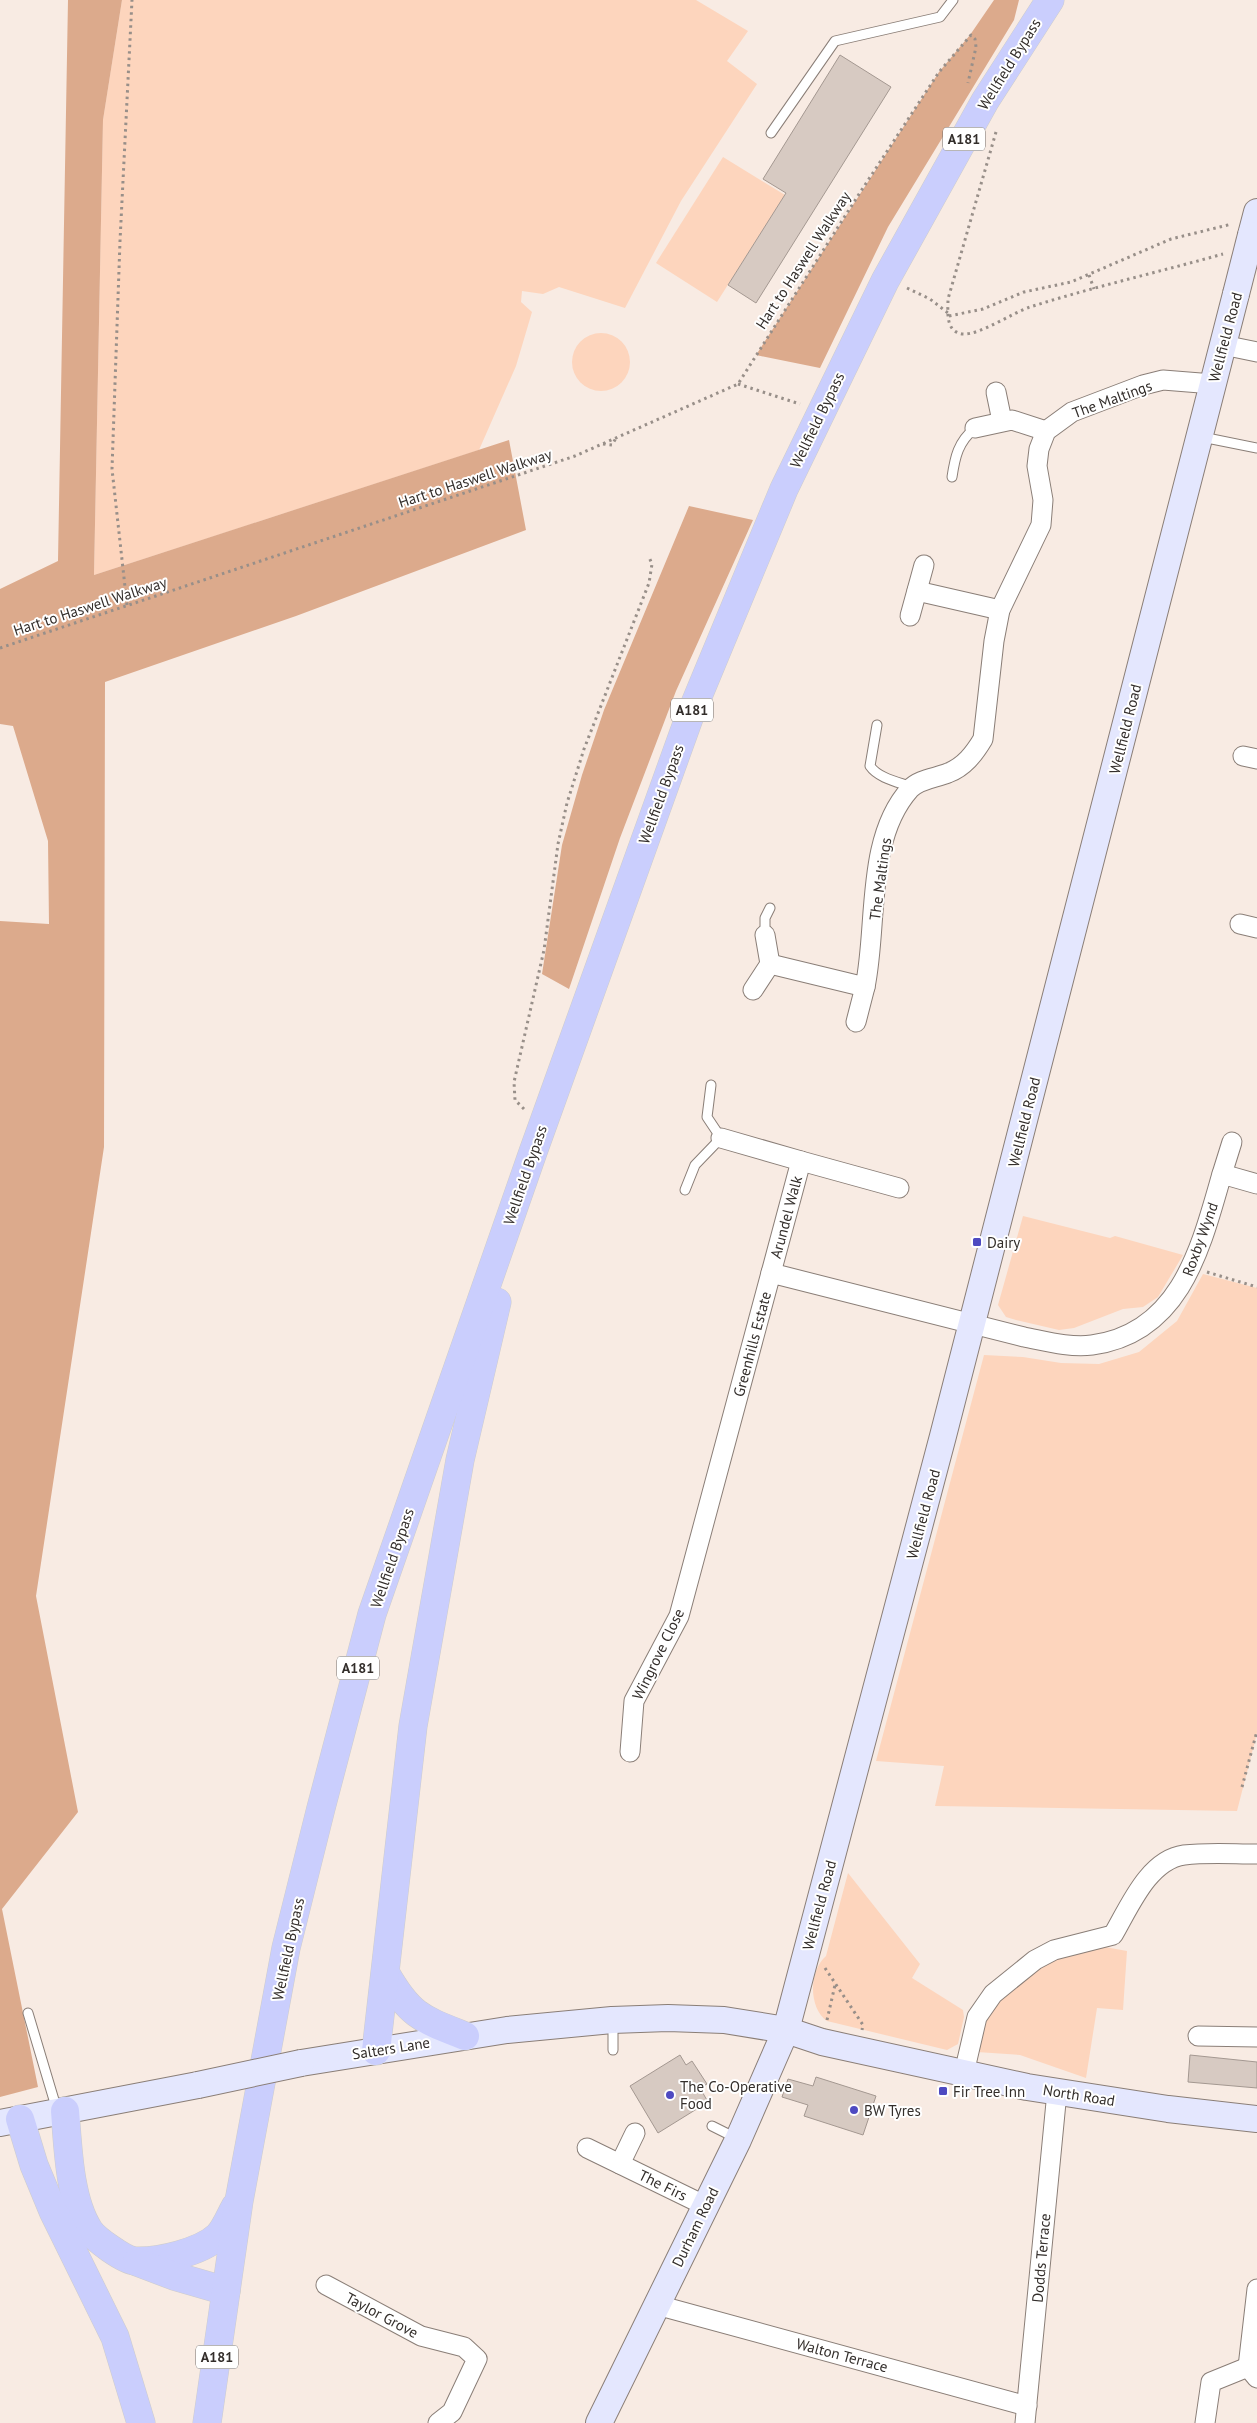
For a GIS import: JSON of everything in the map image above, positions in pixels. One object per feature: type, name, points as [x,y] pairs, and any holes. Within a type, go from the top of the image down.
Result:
[{"type":"main road","name":"Wellfield Bypass","points":[[207,2423],[239,2201],[286,1948],[372,1614],[533,1152],[689,718],[784,489],[885,281],[985,100],[1050,0]]},
{"type":"main road","points":[[376,2050],[413,1726],[460,1460],[533,1152]]},
{"type":"main road","points":[[386,1974],[400,1998],[422,2019],[465,2036]]},
{"type":"main road","points":[[61,2111],[78,2205],[89,2230],[108,2248],[134,2261],[174,2276],[226,2291]]},
{"type":"main road","points":[[10,2121],[34,2165],[53,2211],[115,2337],[141,2423]]},
{"type":"main road","points":[[134,2261],[190,2253],[218,2236],[239,2201]]},
{"type":"street","name":"Wellfield Road","points":[[786,2030],[972,1324],[1255,221]]},
{"type":"street","points":[[1223,345],[1257,352]]},
{"type":"street","name":"The Maltings","points":[[856,1022],[871,959],[880,852],[897,804],[912,787],[948,773],[964,764],[975,753],[983,739],[994,641],[1000,610],[1041,525],[1043,500],[1037,466],[1039,449],[1046,431],[1072,412],[1143,385],[1163,380],[1213,384]]},
{"type":"street","points":[[996,392],[1002,421]]},
{"type":"street","points":[[975,428],[1002,421],[1025,423],[1046,431]]},
{"type":"street","points":[[910,616],[924,565]]},
{"type":"street","points":[[917,591],[1000,610]]},
{"type":"street","points":[[753,990],[770,964],[765,935]]},
{"type":"street","points":[[770,964],[865,987]]},
{"type":"street","name":"Arundel Walk","points":[[721,1138],[899,1188]]},
{"type":"street","name":"Roxby Wynd","points":[[972,1324],[1056,1343],[1092,1345],[1135,1333],[1169,1303],[1185,1281],[1203,1240],[1232,1142]]},
{"type":"street","name":"Arundel Walk","points":[[771,1273],[800,1161]]},
{"type":"street","points":[[1222,1174],[1257,1184]]},
{"type":"street","name":"Greenhills Estate","points":[[712,1499],[771,1273],[972,1324]]},
{"type":"street","name":"Wingrove Close","points":[[630,1752],[634,1701],[679,1616],[712,1499]]},
{"type":"street","points":[[964,2073],[977,2017],[993,1994],[1035,1960],[1054,1950],[1113,1935],[1148,1878],[1164,1863],[1183,1855],[1257,1854]]},
{"type":"street","name":"Salters Lane","points":[[10,2121],[302,2063],[465,2036],[612,2020],[668,2018],[724,2020],[786,2030]]},
{"type":"street","name":"North Road","points":[[786,2030],[822,2042],[1056,2092],[1168,2109],[1257,2119]]},
{"type":"street","name":"Durham Road","points":[[599,2423],[738,2140],[786,2030]]},
{"type":"street","points":[[1198,2036],[1257,2037]]},
{"type":"street","name":"Dodds Terrace","points":[[1026,2414],[1056,2092]]},
{"type":"street","name":"The Firs","points":[[620,2164],[635,2133]]},
{"type":"street","name":"The Firs","points":[[587,2148],[706,2206]]},
{"type":"street","name":"Taylor Grove","points":[[326,2285],[421,2336],[464,2347],[477,2359],[452,2412],[438,2423]]},
{"type":"street","points":[[1206,2423],[1211,2382],[1253,2372],[1257,2289]]},
{"type":"street","name":"Walton Terrace","points":[[657,2305],[1026,2414]]},
{"type":"lane","points":[[771,133],[835,41],[940,17],[953,0]]},
{"type":"lane","points":[[952,477],[959,446],[965,436],[975,428]]},
{"type":"lane","points":[[1200,436],[1257,448]]},
{"type":"lane","points":[[877,725],[870,766],[881,775],[912,787]]},
{"type":"lane","points":[[765,935],[765,918],[770,908]]},
{"type":"lane","points":[[685,1190],[695,1165],[721,1138],[707,1117],[711,1085]]},
{"type":"lane","points":[[28,2013],[61,2111]]},
{"type":"lane","points":[[612,2020],[613,2050]]},
{"type":"lane","points":[[712,2126],[738,2140]]},
{"type":"path","points":[[127,605],[112,469],[120,241],[132,0]]},
{"type":"path","name":"Hart to Haswell Walkway","points":[[0,648],[575,456],[738,384],[860,191],[939,72],[970,35],[975,39],[976,47],[967,89],[985,100]]},
{"type":"path","points":[[996,131],[948,299],[950,325],[954,331],[963,334],[991,325],[1028,308],[1228,253]]},
{"type":"path","points":[[949,315],[983,309],[1024,292],[1089,275],[1171,239],[1255,221]]},
{"type":"path","points":[[1089,275],[1094,289]]},
{"type":"path","points":[[885,281],[912,289],[930,299],[949,315]]},
{"type":"path","points":[[738,384],[822,411]]},
{"type":"path","points":[[544,1121],[525,1110],[515,1100],[514,1082],[542,958],[558,844],[567,803],[584,749],[649,583],[652,564],[649,557]]},
{"type":"path","points":[[1191,1268],[1257,1286]]},
{"type":"path","points":[[1242,1787],[1257,1731]]},
{"type":"path","points":[[806,1957],[820,1961],[863,2025],[858,2050]]},
{"type":"path","points":[[822,2042],[836,1984]]},
{"type":"shaded area","points":[[68,0],[122,0],[103,120],[94,575],[509,440],[526,530],[296,616],[105,682],[104,1147],[36,1596],[78,1812],[2,1909],[38,2087],[0,2097],[0,921],[49,924],[48,841],[13,726],[0,724],[0,589],[58,561]]},
{"type":"shaded area","points":[[122,0],[696,0],[748,31],[727,61],[757,84],[681,201],[625,308],[559,287],[543,294],[522,291],[521,302],[532,312],[516,366],[479,450],[94,575],[103,120]]},
{"type":"shaded area","points":[[994,0],[1019,0],[1014,20],[888,227],[820,368],[756,355],[939,72],[970,35]]},
{"type":"shaded area","points":[[723,157],[785,195],[717,302],[656,263]]},
{"type":"shaded area","points":[[595,333],[607,333],[622,341],[630,356],[630,368],[622,383],[607,391],[595,391],[580,383],[572,368],[572,356],[580,341]]},
{"type":"shaded area","points":[[689,506],[753,520],[676,691],[620,838],[569,989],[542,974],[562,845],[582,775],[604,710]]},
{"type":"shaded area","points":[[1023,1216],[1110,1238],[1115,1236],[1183,1255],[1158,1297],[1143,1307],[1123,1309],[1074,1328],[1059,1330],[1016,1320],[1006,1317],[998,1305]]},
{"type":"shaded area","points":[[1203,1274],[1257,1288],[1257,1733],[1237,1811],[935,1806],[944,1766],[876,1761],[984,1355],[1023,1357],[1061,1363],[1099,1364],[1139,1352],[1177,1321]]},
{"type":"shaded area","points":[[848,1873],[920,1964],[912,1978],[963,2010],[964,2017],[958,2044],[947,2050],[827,2021],[821,2015],[816,2007],[814,1998],[814,1979],[820,1963],[826,1956]]},
{"type":"shaded area","points":[[1077,1947],[1105,1947],[1127,1951],[1123,2010],[1097,2008],[1086,2078],[1020,2055],[977,2052],[983,2021],[996,1998],[1037,1964]]},
{"type":"building","points":[[840,55],[891,87],[756,303],[728,285],[786,193],[763,179]]},
{"type":"building","name":"The Co-Operative Food","points":[[680,2055],[686,2065],[692,2061],[707,2084],[700,2088],[708,2102],[658,2133],[630,2086]]},
{"type":"building","points":[[1190,2055],[1257,2062],[1257,2088],[1188,2082]]},
{"type":"building","points":[[816,2077],[876,2096],[863,2135],[804,2116],[808,2105],[782,2097],[788,2079],[813,2086]]},
{"type":"place","name":"Dairy","points":[[977,1242]]},
{"type":"place","name":"Fir Tree Inn","points":[[943,2091]]},
{"type":"place","name":"The Co-Operative Food","points":[[670,2095]]},
{"type":"place","name":"BW Tyres","points":[[854,2110]]}]
